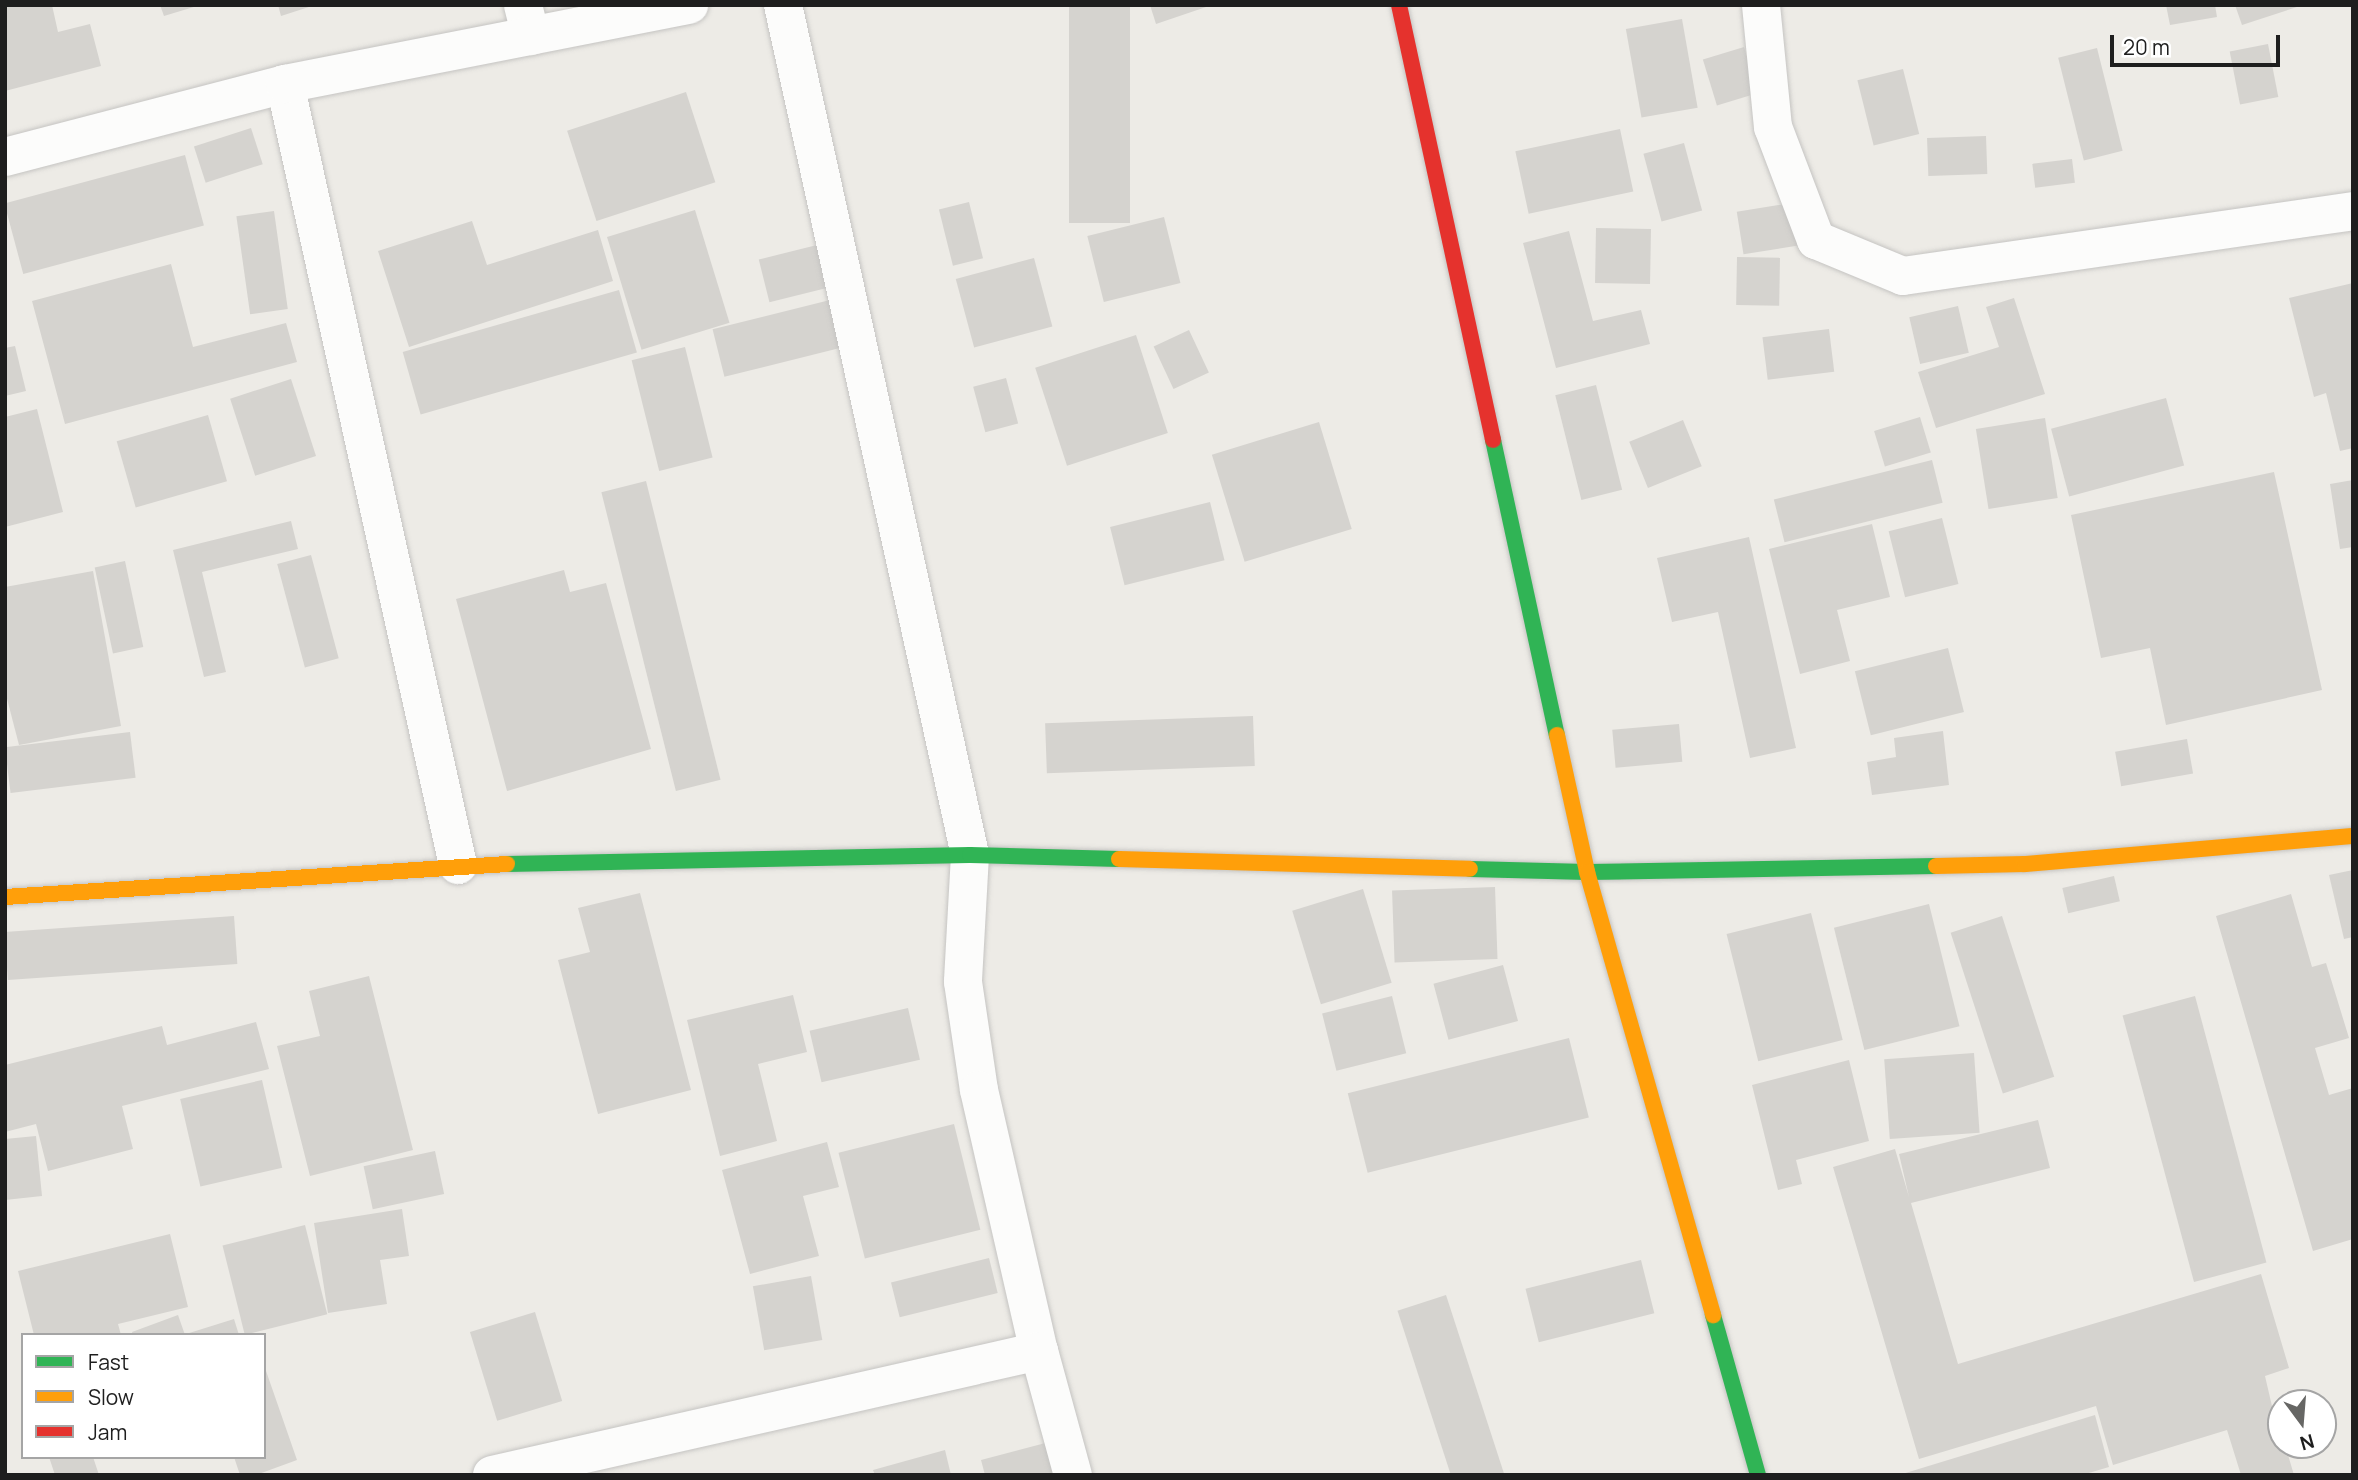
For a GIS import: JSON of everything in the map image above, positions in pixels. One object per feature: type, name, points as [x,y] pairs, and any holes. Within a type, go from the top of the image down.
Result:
[{"type":"street","points":[[5,156],[527,21],[689,5]]},
{"type":"street","points":[[783,5],[970,855],[963,982],[979,1090],[1039,1351],[1073,1475]]},
{"type":"street","points":[[1399,5],[1587,872],[1758,1475]]},
{"type":"street","points":[[1761,5],[1773,127],[1816,240],[1903,276],[2353,211]]},
{"type":"street","points":[[285,83],[458,865]]},
{"type":"street","points":[[5,897],[458,865],[970,855],[1587,872],[2025,864],[2353,836]]},
{"type":"street","points":[[492,1475],[1039,1351]]},
{"type":"building","points":[[5,5],[52,5],[58,32],[90,24],[101,66],[5,91]]},
{"type":"building","points":[[160,5],[197,5],[197,6],[164,16]]},
{"type":"building","points":[[278,5],[312,5],[312,6],[281,16]]},
{"type":"building","points":[[1069,5],[1130,5],[1130,223],[1069,223]]},
{"type":"building","points":[[1150,5],[1209,5],[1209,6],[1156,24]]},
{"type":"building","points":[[2166,5],[2215,5],[2217,17],[2170,25]]},
{"type":"building","points":[[2235,5],[2300,5],[2300,6],[2242,25]]},
{"type":"building","points":[[1682,19],[1698,108],[1641,118],[1626,29]]},
{"type":"building","points":[[2268,44],[2278,97],[2240,104],[2230,51]]},
{"type":"building","points":[[1744,47],[1758,93],[1717,105],[1703,60]]},
{"type":"building","points":[[2097,48],[2123,151],[2084,161],[2058,58]]},
{"type":"building","points":[[1903,69],[1919,134],[1874,145],[1857,80]]},
{"type":"building","points":[[686,92],[715,182],[596,221],[567,131]]},
{"type":"building","points":[[251,128],[263,164],[206,183],[194,147]]},
{"type":"building","points":[[1620,129],[1633,192],[1529,214],[1515,151]]},
{"type":"building","points":[[1986,136],[1987,174],[1928,176],[1927,138]]},
{"type":"building","points":[[1684,143],[1702,211],[1662,221],[1643,154]]},
{"type":"building","points":[[185,155],[204,226],[23,274],[5,203]]},
{"type":"building","points":[[2072,159],[2075,183],[2035,188],[2032,164]]},
{"type":"building","points":[[969,202],[983,258],[953,266],[939,209]]},
{"type":"building","points":[[1798,202],[1805,244],[1743,254],[1737,212]]},
{"type":"building","points":[[695,210],[729,323],[642,350],[607,237]]},
{"type":"building","points":[[274,211],[288,309],[250,314],[236,216]]},
{"type":"building","points":[[1164,217],[1180,283],[1104,302],[1087,236]]},
{"type":"building","points":[[472,221],[487,265],[598,230],[613,281],[409,347],[378,251]]},
{"type":"building","points":[[1596,228],[1651,229],[1650,284],[1595,283]]},
{"type":"building","points":[[1569,231],[1593,321],[1641,310],[1650,344],[1556,368],[1523,243]]},
{"type":"building","points":[[817,245],[828,288],[769,302],[759,260]]},
{"type":"building","points":[[1737,257],[1780,258],[1779,306],[1736,305]]},
{"type":"building","points":[[1034,258],[1052,327],[974,348],[956,279]]},
{"type":"building","points":[[171,264],[193,347],[286,323],[297,362],[65,424],[32,301]]},
{"type":"building","points":[[2353,283],[2353,448],[2340,451],[2326,393],[2314,397],[2289,298]]},
{"type":"building","points":[[619,290],[637,352],[421,415],[403,352]]},
{"type":"building","points":[[2014,298],[2045,394],[1936,428],[1918,372],[1999,347],[1986,307]]},
{"type":"building","points":[[830,300],[842,348],[724,377],[713,329]]},
{"type":"building","points":[[1958,306],[1969,353],[1920,364],[1909,317]]},
{"type":"building","points":[[1829,329],[1834,372],[1768,380],[1762,337]]},
{"type":"building","points":[[1189,330],[1209,373],[1174,389],[1154,346]]},
{"type":"building","points":[[1136,335],[1168,433],[1067,466],[1035,368]]},
{"type":"building","points":[[15,346],[26,391],[5,396],[5,348]]},
{"type":"building","points":[[685,347],[713,458],[659,471],[632,360]]},
{"type":"building","points":[[1006,378],[1018,423],[985,432],[973,387]]},
{"type":"building","points":[[291,379],[316,456],[255,476],[230,399]]},
{"type":"building","points":[[1596,385],[1622,490],[1581,500],[1555,395]]},
{"type":"building","points":[[2166,398],[2184,466],[2069,496],[2051,429]]},
{"type":"building","points":[[37,409],[63,512],[5,527],[5,417]]},
{"type":"building","points":[[208,415],[227,481],[136,508],[117,441]]},
{"type":"building","points":[[1920,417],[1931,452],[1885,466],[1874,431]]},
{"type":"building","points":[[2045,418],[2058,498],[1989,509],[1976,429]]},
{"type":"building","points":[[1683,420],[1702,466],[1648,488],[1629,442]]},
{"type":"building","points":[[1319,422],[1352,529],[1245,562],[1212,455]]},
{"type":"building","points":[[1932,460],[1943,503],[1784,542],[1774,499]]},
{"type":"building","points":[[2274,472],[2322,690],[2166,725],[2150,648],[2101,658],[2071,515]]},
{"type":"building","points":[[2353,480],[2353,547],[2340,549],[2330,484]]},
{"type":"building","points":[[646,481],[721,780],[676,791],[601,492]]},
{"type":"building","points":[[1210,502],[1225,560],[1125,585],[1110,527]]},
{"type":"building","points":[[1942,518],[1958,584],[1905,597],[1889,531]]},
{"type":"building","points":[[291,521],[298,549],[202,572],[226,672],[204,677],[173,550]]},
{"type":"building","points":[[1872,524],[1890,597],[1837,610],[1850,661],[1800,674],[1769,549]]},
{"type":"building","points":[[1749,537],[1796,748],[1750,758],[1718,612],[1672,622],[1657,558]]},
{"type":"building","points":[[311,555],[339,658],[305,667],[277,564]]},
{"type":"building","points":[[125,561],[143,647],[113,654],[95,567]]},
{"type":"building","points":[[564,570],[570,592],[606,583],[651,749],[507,791],[456,599]]},
{"type":"building","points":[[93,571],[121,726],[19,745],[5,691],[5,587]]},
{"type":"building","points":[[1948,648],[1964,712],[1871,735],[1855,671]]},
{"type":"building","points":[[1253,716],[1255,766],[1047,773],[1045,723]]},
{"type":"building","points":[[1679,724],[1682,762],[1616,768],[1612,730]]},
{"type":"building","points":[[1943,731],[1949,785],[1872,795],[1867,762],[1896,757],[1894,738]]},
{"type":"building","points":[[130,732],[136,778],[11,793],[5,747]]},
{"type":"building","points":[[2187,739],[2193,773],[2121,786],[2115,752]]},
{"type":"building","points":[[2353,870],[2353,937],[2344,939],[2329,875]]},
{"type":"building","points":[[2114,876],[2120,901],[2068,913],[2062,888]]},
{"type":"building","points":[[1495,887],[1498,959],[1395,963],[1392,891]]},
{"type":"building","points":[[1363,889],[1392,983],[1321,1004],[1292,911]]},
{"type":"building","points":[[640,893],[691,1090],[598,1114],[558,960],[590,952],[578,908]]},
{"type":"building","points":[[2291,894],[2312,967],[2326,963],[2349,1038],[2315,1048],[2329,1095],[2353,1088],[2353,1239],[2313,1251],[2216,916]]},
{"type":"building","points":[[1929,904],[1959,1026],[1864,1050],[1834,928]]},
{"type":"building","points":[[1811,913],[1843,1040],[1758,1061],[1727,934]]},
{"type":"building","points":[[234,916],[237,964],[8,980],[5,932]]},
{"type":"building","points":[[2002,916],[2054,1077],[2003,1093],[1951,933]]},
{"type":"building","points":[[1503,965],[1518,1021],[1448,1040],[1433,984]]},
{"type":"building","points":[[369,976],[413,1150],[310,1176],[277,1046],[320,1036],[309,991]]},
{"type":"building","points":[[793,995],[807,1052],[758,1064],[777,1141],[720,1156],[687,1020]]},
{"type":"building","points":[[1392,996],[1406,1053],[1336,1071],[1322,1013]]},
{"type":"building","points":[[2195,996],[2266,1263],[2194,1282],[2123,1015]]},
{"type":"building","points":[[908,1008],[920,1060],[822,1082],[810,1031]]},
{"type":"building","points":[[256,1022],[269,1069],[122,1106],[133,1149],[48,1171],[36,1124],[5,1132],[5,1065],[162,1026],[167,1045]]},
{"type":"building","points":[[1569,1038],[1589,1118],[1368,1173],[1348,1093]]},
{"type":"building","points":[[1974,1053],[1980,1133],[1890,1139],[1884,1059]]},
{"type":"building","points":[[1849,1060],[1869,1141],[1796,1160],[1802,1184],[1778,1190],[1752,1085]]},
{"type":"building","points":[[262,1080],[282,1168],[200,1187],[180,1099]]},
{"type":"building","points":[[2038,1120],[2050,1168],[1911,1203],[1958,1364],[2261,1274],[2289,1368],[2265,1376],[2268,1389],[2267,1459],[2289,1459],[2294,1475],[2241,1475],[2227,1430],[2113,1465],[2096,1406],[1919,1459],[1833,1167],[1895,1149],[1909,1197],[1899,1154]]},
{"type":"building","points":[[954,1124],[980,1230],[865,1259],[839,1153]]},
{"type":"building","points":[[36,1136],[42,1196],[5,1200],[5,1139]]},
{"type":"building","points":[[827,1142],[839,1187],[803,1196],[819,1256],[750,1274],[722,1170]]},
{"type":"building","points":[[435,1151],[444,1194],[373,1209],[364,1166]]},
{"type":"building","points":[[402,1209],[409,1256],[380,1260],[387,1304],[328,1313],[314,1223]]},
{"type":"building","points":[[305,1225],[327,1314],[244,1333],[223,1246]]},
{"type":"building","points":[[170,1234],[188,1307],[118,1324],[120,1333],[34,1333],[18,1271]]},
{"type":"building","points":[[989,1258],[998,1293],[900,1317],[891,1282]]},
{"type":"building","points":[[1641,1260],[1654,1313],[1539,1342],[1526,1289]]},
{"type":"building","points":[[811,1276],[822,1340],[764,1350],[753,1286]]},
{"type":"building","points":[[1446,1295],[1504,1475],[1451,1475],[1397,1311]]},
{"type":"building","points":[[535,1312],[562,1401],[497,1421],[470,1332]]},
{"type":"building","points":[[178,1315],[184,1333],[132,1333]]},
{"type":"building","points":[[234,1319],[238,1333],[189,1333]]},
{"type":"building","points":[[266,1371],[297,1460],[256,1475],[240,1475],[235,1459],[266,1459]]},
{"type":"building","points":[[2095,1415],[2109,1467],[2082,1475],[1899,1475]]},
{"type":"building","points":[[1053,1441],[1062,1475],[985,1475],[981,1460]]},
{"type":"building","points":[[945,1450],[951,1475],[875,1475],[873,1470]]},
{"type":"building","points":[[50,1459],[94,1459],[99,1475],[55,1475]]},
{"type":"traffic: fast","points":[[1493,440],[1557,735]]},
{"type":"traffic: fast","points":[[507,864],[970,855],[1119,859]]},
{"type":"traffic: fast","points":[[1470,869],[1587,872],[1936,866]]},
{"type":"traffic: fast","points":[[1713,1315],[1758,1475]]},
{"type":"traffic: slow","points":[[1557,735],[1587,872],[1713,1315]]},
{"type":"traffic: slow","points":[[1936,866],[2025,864],[2353,836]]},
{"type":"traffic: slow","points":[[1119,859],[1470,869]]},
{"type":"traffic: slow","points":[[5,897],[507,864]]},
{"type":"traffic: jam","points":[[1399,5],[1493,440]]}]
